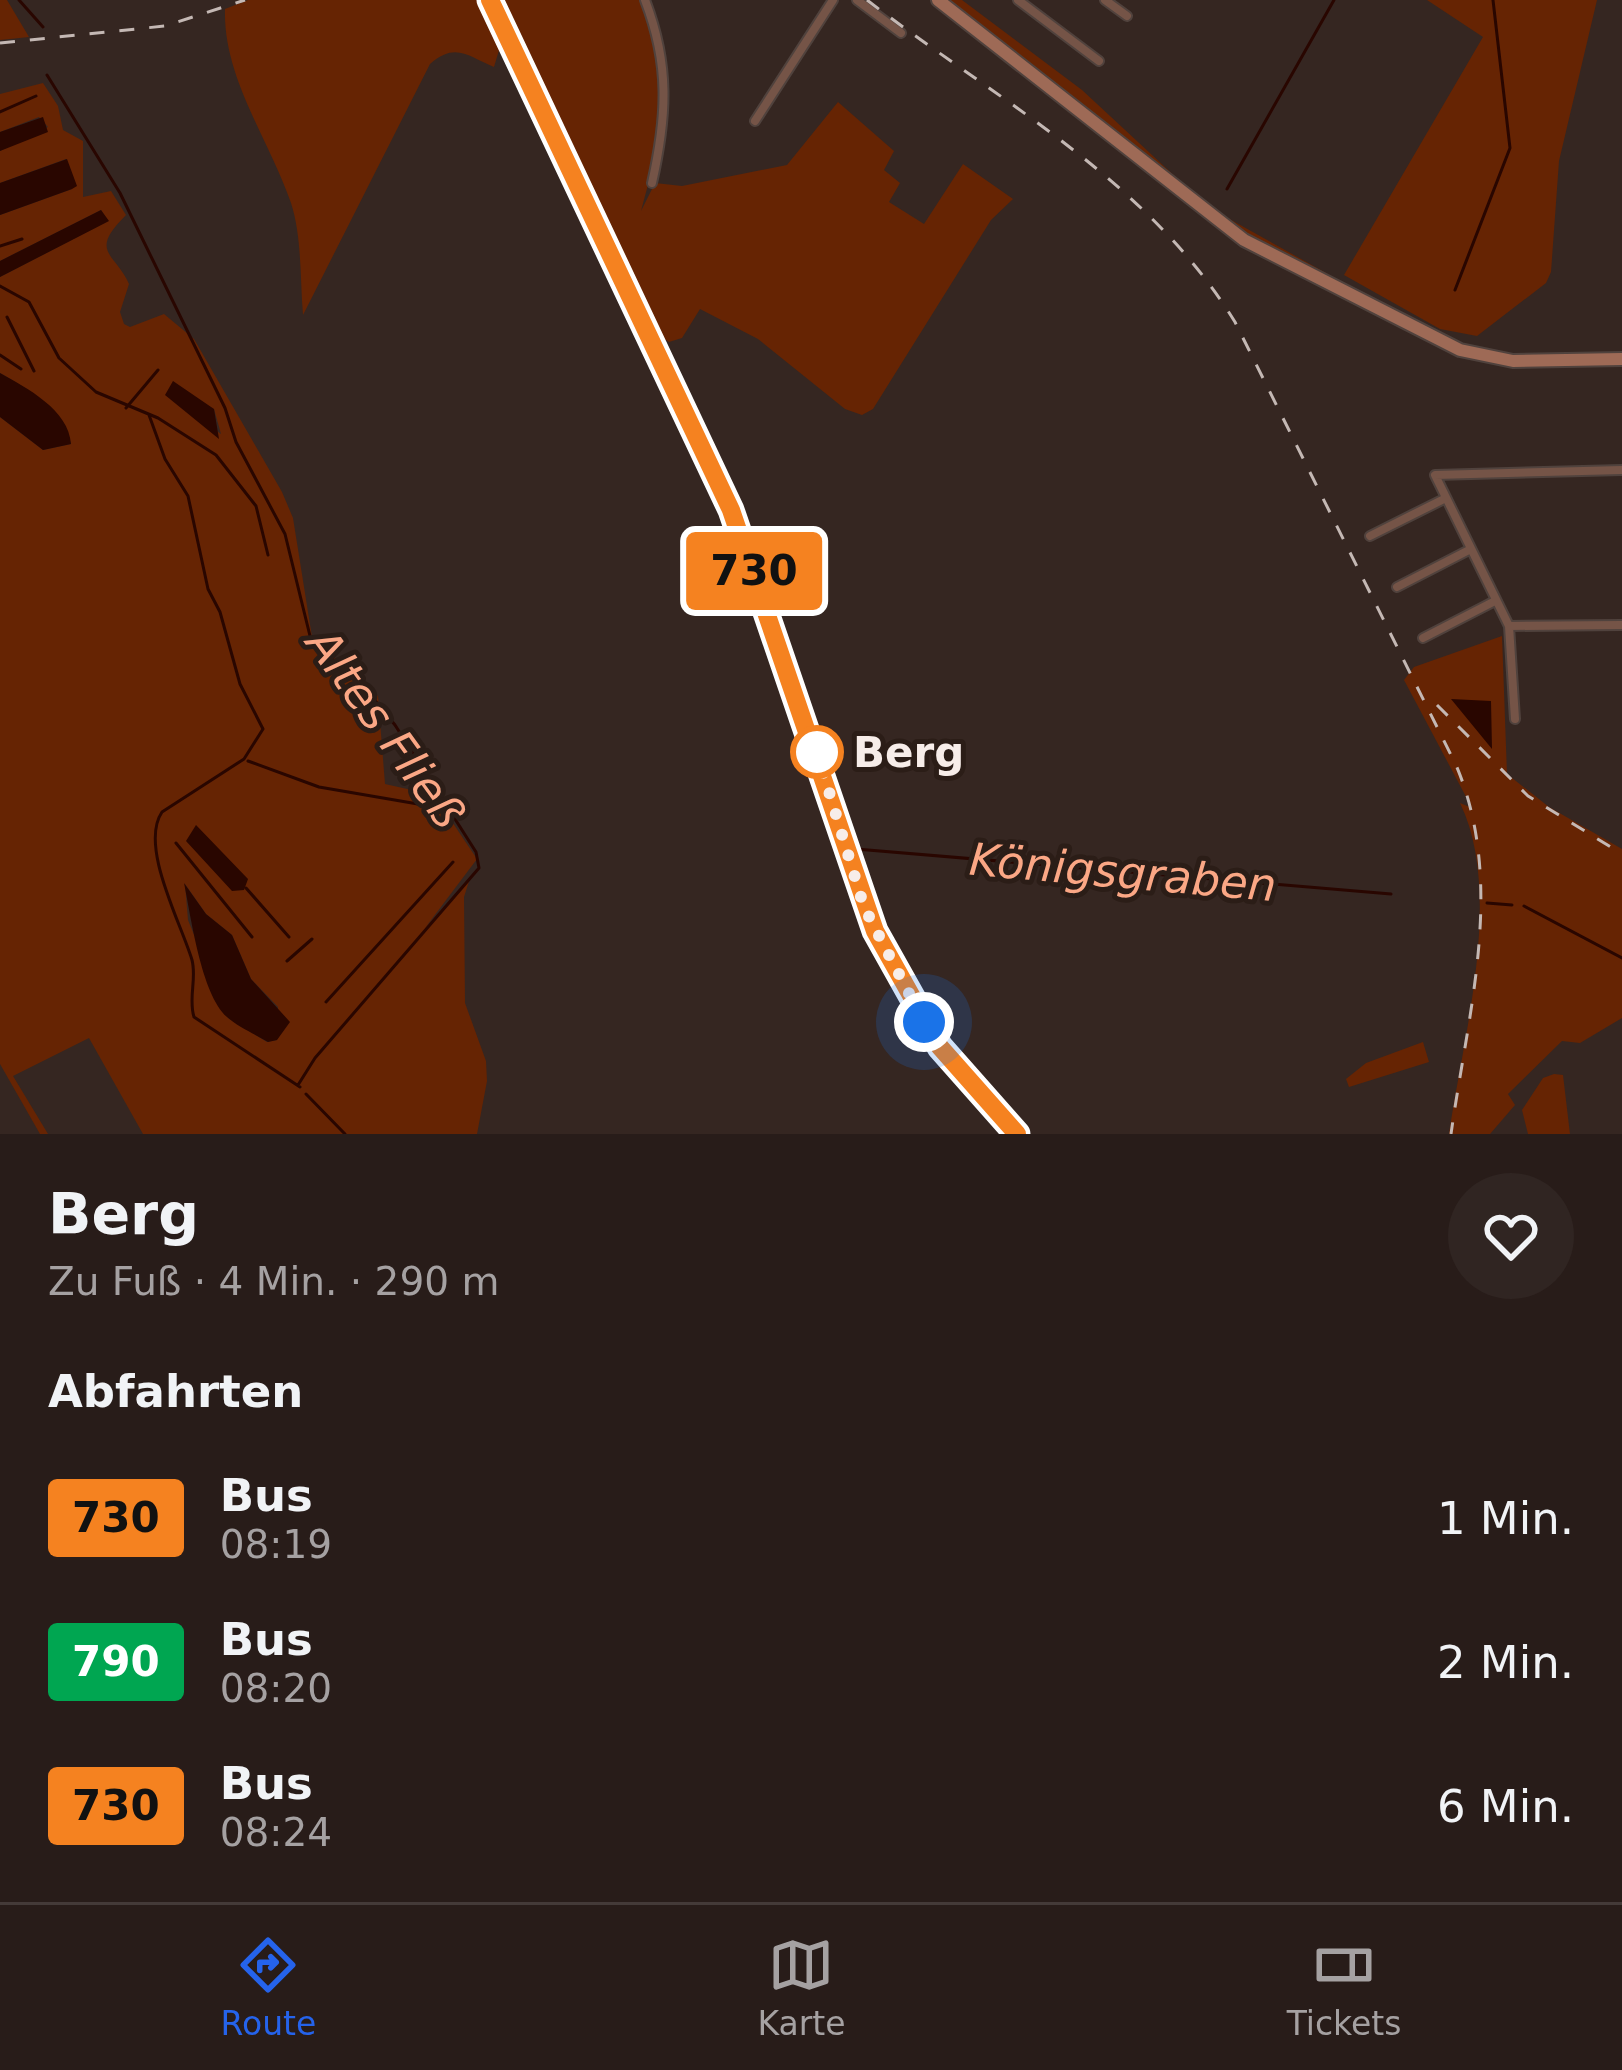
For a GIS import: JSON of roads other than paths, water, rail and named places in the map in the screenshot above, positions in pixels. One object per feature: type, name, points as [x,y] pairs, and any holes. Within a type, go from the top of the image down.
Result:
[{"type":"main road","points":[[490,0],[717,475],[820,761],[857,889],[893,967],[962,1077],[1017,1134]]},
{"type":"main road","points":[[938,0],[1091,115],[1186,200],[1244,240],[1460,350],[1514,361],[1622,359]]},
{"type":"street","points":[[645,0],[664,53],[667,109],[652,183]]},
{"type":"street","points":[[755,121],[832,0]]},
{"type":"street","points":[[857,0],[901,33]]},
{"type":"street","points":[[1018,0],[1099,61]]},
{"type":"street","points":[[1105,0],[1127,16]]},
{"type":"street","points":[[1515,719],[1509,626],[1435,475],[1622,470]]},
{"type":"street","points":[[1370,536],[1444,499]]},
{"type":"street","points":[[1397,587],[1469,550]]},
{"type":"street","points":[[1423,638],[1495,601]]},
{"type":"street","points":[[1509,626],[1622,625]]},
{"type":"waterway","name":"Altes Fließ","points":[[19,0],[43,27]]},
{"type":"waterway","points":[[1227,189],[1334,0]]},
{"type":"waterway","points":[[1455,290],[1510,148],[1493,0]]},
{"type":"waterway","name":"Altes Fließ","points":[[47,75],[120,193],[225,408],[236,442],[285,534],[311,640],[364,687],[395,725],[476,852],[479,868],[315,1058],[298,1085]]},
{"type":"waterway","points":[[0,112],[36,96]]},
{"type":"waterway","points":[[0,246],[22,239]]},
{"type":"waterway","points":[[0,286],[29,302],[59,358],[96,392],[158,418],[216,455],[256,506],[268,555]]},
{"type":"waterway","points":[[7,317],[34,371]]},
{"type":"waterway","points":[[0,355],[21,369]]},
{"type":"waterway","points":[[126,408],[158,370]]},
{"type":"waterway","points":[[149,415],[165,459],[188,496],[208,589],[220,612],[240,684],[263,729],[244,759],[162,812],[156,827],[158,864],[192,960],[194,1017],[300,1087]]},
{"type":"waterway","points":[[248,761],[319,787],[447,809]]},
{"type":"waterway","points":[[176,843],[252,937]]},
{"type":"waterway","name":"Königsgraben","points":[[856,849],[1391,894]]},
{"type":"waterway","points":[[326,1002],[453,862]]},
{"type":"waterway","points":[[246,888],[289,937]]},
{"type":"waterway","name":"Königsgraben","points":[[1487,903],[1512,905]]},
{"type":"waterway","name":"Königsgraben","points":[[1524,906],[1622,958]]},
{"type":"waterway","points":[[287,961],[312,939]]},
{"type":"waterway","points":[[306,1094],[345,1134]]},
{"type":"railway","points":[[0,43],[165,26],[245,0]]},
{"type":"railway","points":[[867,0],[1114,184],[1159,225],[1235,322],[1456,765],[1471,810],[1479,855],[1479,948],[1451,1134]]},
{"type":"railway","points":[[1437,705],[1528,796],[1622,854]]},
{"type":"place","name":"Berg","points":[[817,752]]}]
